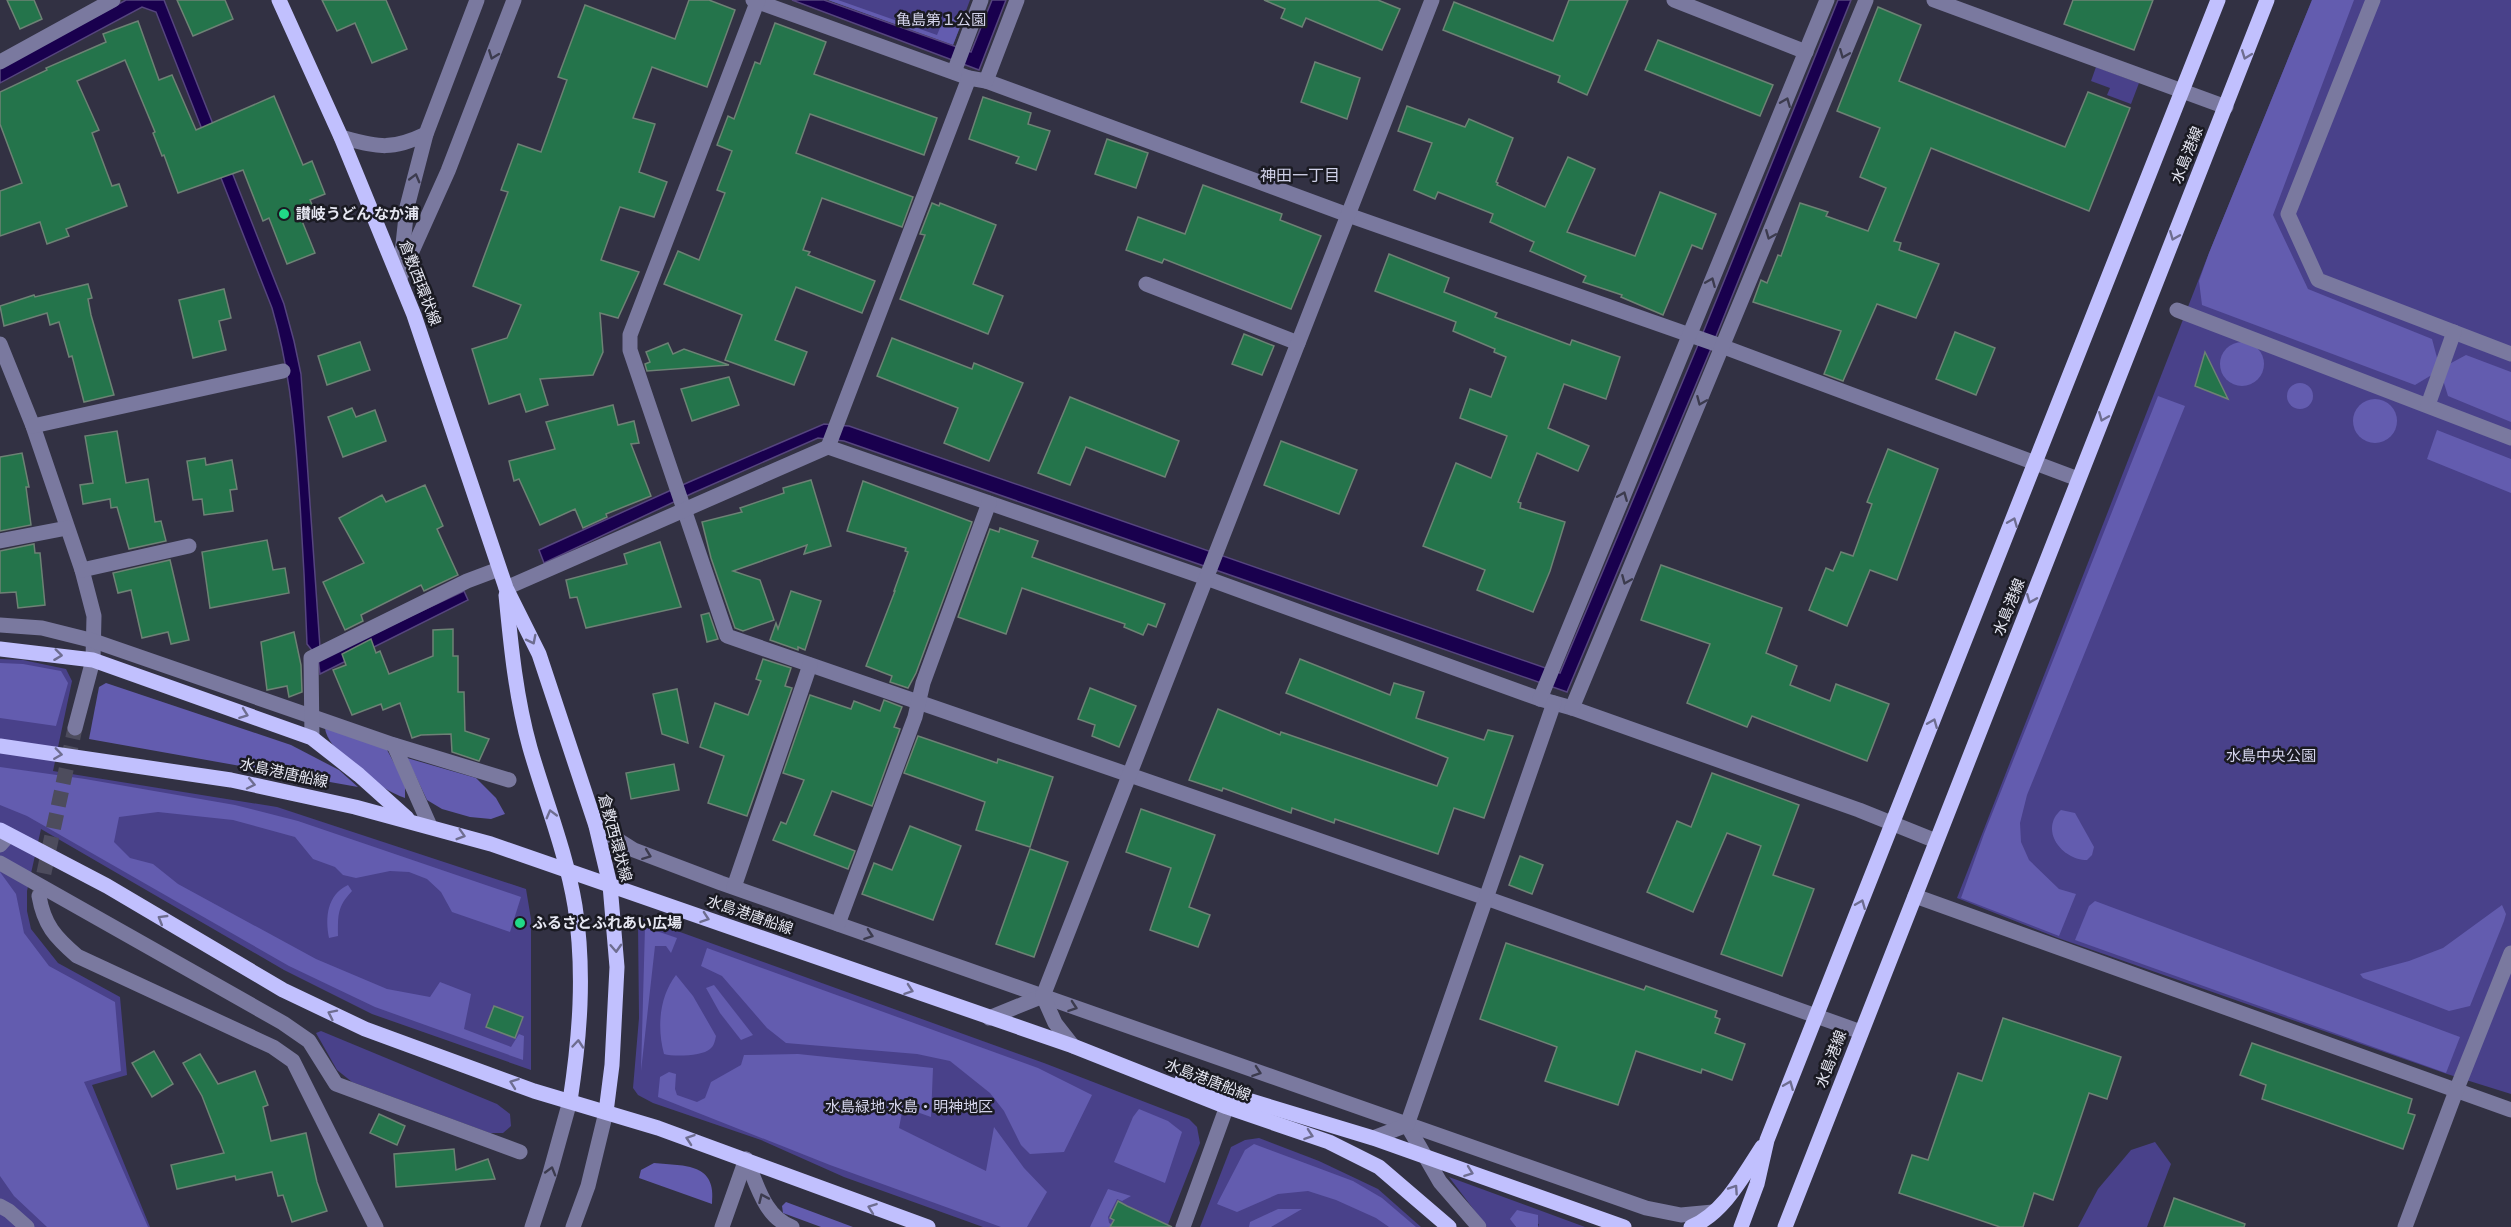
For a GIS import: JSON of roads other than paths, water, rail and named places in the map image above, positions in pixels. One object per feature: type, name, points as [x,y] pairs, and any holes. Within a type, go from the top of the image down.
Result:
[{"type":"main road","name":"倉敷西環状線","points":[[279,0],[341,137],[420,330],[499,569],[539,654],[596,826],[610,885],[617,978],[612,1065],[606,1112]]},
{"type":"main road","name":"水島港線","points":[[1741,1227],[1757,1184],[1767,1140],[2218,0]]},
{"type":"main road","name":"水島港線","points":[[1785,1227],[2267,0]]},
{"type":"main road","name":"倉敷西環状線","points":[[506,588],[512,663],[530,749],[540,777],[574,903],[579,940],[581,994],[578,1047],[570,1101]]},
{"type":"main road","points":[[0,649],[93,660],[312,738],[359,775],[409,820]]},
{"type":"main road","name":"水島港唐船線","points":[[0,746],[231,780],[409,820],[566,870],[1229,1101],[1329,1142],[1380,1167],[1449,1227]]},
{"type":"main road","points":[[3,837],[107,886],[283,990],[365,1029],[570,1101],[746,1159],[928,1227]]},
{"type":"main road","points":[[1229,1101],[1372,1138],[1624,1227]]},
{"type":"main road","points":[[1692,1227],[1704,1222],[1723,1204],[1767,1140]]},
{"type":"street","points":[[0,62],[113,0]]},
{"type":"street","points":[[400,278],[407,207],[426,134],[477,0]]},
{"type":"street","points":[[400,278],[448,171],[514,0]]},
{"type":"street","points":[[1861,1032],[1486,898],[727,636],[630,350],[630,335],[756,0],[986,81],[1348,215],[1706,341],[2078,479]]},
{"type":"street","points":[[829,444],[960,72],[964,46],[981,0]]},
{"type":"street","points":[[986,81],[1017,0]]},
{"type":"street","points":[[1073,1046],[1055,1023],[1043,996],[1432,0]]},
{"type":"street","points":[[1674,0],[1806,52]]},
{"type":"street","points":[[1572,708],[1706,341],[1806,52],[1827,0]]},
{"type":"street","points":[[1479,1227],[1440,1182],[1407,1125],[1486,898],[1553,666],[1866,0]]},
{"type":"street","points":[[1934,0],[2226,107]]},
{"type":"street","points":[[2373,0],[2288,214],[2318,280],[2511,354]]},
{"type":"street","points":[[341,137],[379,147],[403,145],[426,134]]},
{"type":"street","points":[[1146,284],[1299,343]]},
{"type":"street","points":[[2177,310],[2511,438]]},
{"type":"street","points":[[2427,405],[2454,332]]},
{"type":"street","points":[[0,346],[33,426],[82,570],[94,616],[93,660],[75,728]]},
{"type":"street","points":[[33,426],[283,371]]},
{"type":"street","points":[[506,588],[682,506],[829,444],[989,503],[1208,575],[1546,696],[1572,708],[1936,840]]},
{"type":"street","points":[[838,924],[915,717],[918,701],[989,503]]},
{"type":"street","points":[[0,541],[67,528]]},
{"type":"street","points":[[82,570],[189,546]]},
{"type":"street","points":[[312,738],[311,658],[467,581],[499,569]]},
{"type":"street","points":[[0,625],[42,628],[94,641],[313,718],[509,780]]},
{"type":"street","points":[[734,887],[810,665]]},
{"type":"street","points":[[394,745],[430,826]]},
{"type":"street","points":[[596,826],[634,850],[734,887],[1646,1208],[1681,1215],[1713,1212]]},
{"type":"street","points":[[0,863],[283,1023],[309,1041],[336,1084],[520,1152]]},
{"type":"street","points":[[39,896],[42,912],[54,936],[77,956],[273,1047],[293,1061],[376,1227]]},
{"type":"street","points":[[1915,896],[2511,1110]]},
{"type":"street","points":[[2405,1227],[2511,953]]},
{"type":"street","points":[[989,1018],[1043,996]]},
{"type":"street","points":[[532,1227],[570,1101]]},
{"type":"street","points":[[1183,1227],[1229,1101]]},
{"type":"street","points":[[573,1227],[588,1186],[606,1112]]},
{"type":"street","points":[[1372,1138],[1407,1125]]},
{"type":"street","points":[[722,1227],[746,1159]]},
{"type":"street","points":[[746,1159],[769,1211],[783,1224],[792,1227]]},
{"type":"street","points":[[0,1206],[27,1227]]},
{"type":"tunnel","points":[[39,896],[75,728]]},
{"type":"place","name":"讃岐うどん なか浦","points":[[284,214]]},
{"type":"place","name":"ふるさとふれあい広場","points":[[520,923]]},
{"type":"district","name":"神田一丁目","points":[[1300,175]]},
{"type":"park label","name":"亀島第１公園","points":[[941,20]]},
{"type":"park label","name":"水島中央公園","points":[[2271,756]]},
{"type":"park label","name":"水島緑地 水島・明神地区","points":[[909,1107]]}]
